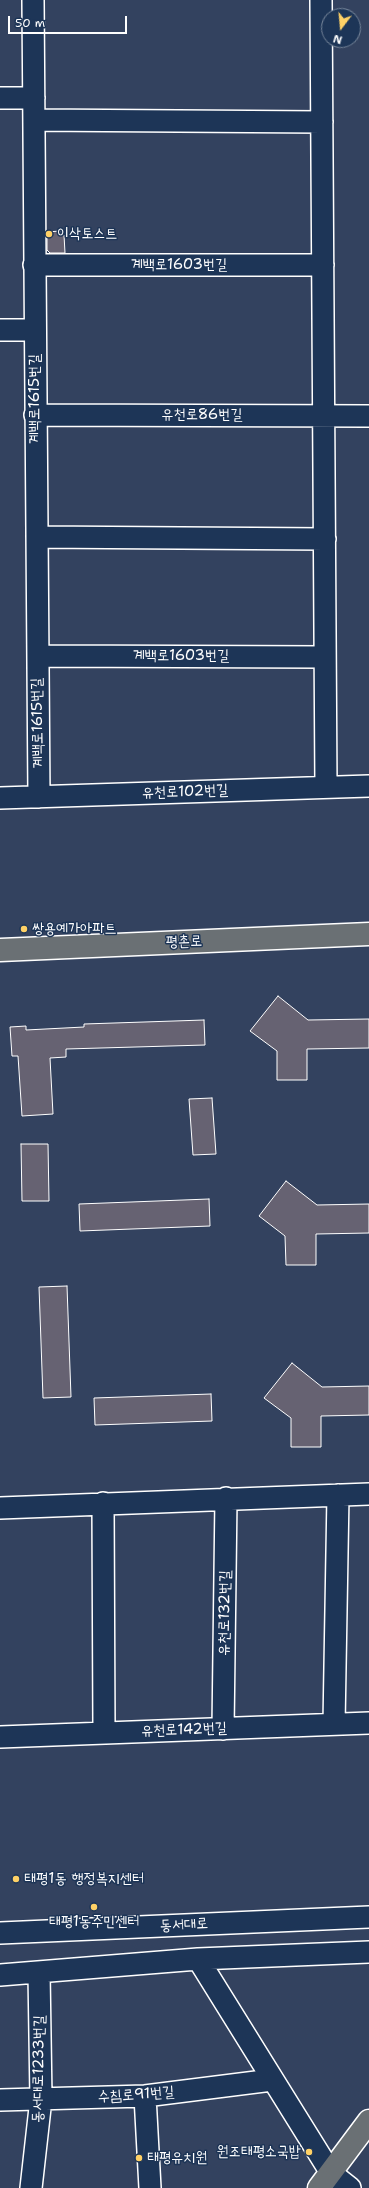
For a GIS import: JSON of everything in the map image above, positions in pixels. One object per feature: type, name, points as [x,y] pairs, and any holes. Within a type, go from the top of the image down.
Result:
[{"type":"main road","name":"평촌로","points":[[0,950],[369,934]]},
{"type":"main road","points":[[325,2180],[369,2121]]},
{"type":"street","name":"계백로1615번길","points":[[33,0],[39,797]]},
{"type":"street","points":[[321,0],[326,788]]},
{"type":"street","points":[[0,98],[34,98]]},
{"type":"street","points":[[34,120],[322,122]]},
{"type":"street","name":"계백로1603번길","points":[[34,265],[323,265]]},
{"type":"street","points":[[0,330],[35,330]]},
{"type":"street","name":"유천로86번길","points":[[36,414],[369,416]]},
{"type":"street","points":[[37,537],[325,539]]},
{"type":"street","name":"계백로1603번길","points":[[38,656],[325,657]]},
{"type":"street","name":"유천로102번길","points":[[0,798],[369,786]]},
{"type":"street","points":[[0,1508],[226,1498],[369,1494]]},
{"type":"street","points":[[334,1724],[338,1495]]},
{"type":"street","name":"유천로132번길","points":[[223,1729],[226,1498]]},
{"type":"street","points":[[103,1503],[105,1683],[104,1734]]},
{"type":"street","name":"유천로142번길","points":[[0,1738],[369,1723]]},
{"type":"street","name":"동서대로","points":[[0,1933],[369,1917]]},
{"type":"street","points":[[0,1975],[198,1959],[364,1954]]},
{"type":"street","points":[[198,1959],[272,2080],[325,2180],[350,2188]]},
{"type":"street","name":"동서대로1233번길","points":[[31,2188],[41,2099],[39,1973]]},
{"type":"street","name":"수침로91번길","points":[[0,2100],[145,2096],[272,2080]]},
{"type":"street","points":[[145,2096],[150,2188]]},
{"type":"building","points":[[60,231],[64,235],[65,253],[50,253],[47,250],[47,232]]},
{"type":"building","points":[[278,996],[308,1020],[369,1019],[369,1048],[307,1049],[307,1080],[277,1080],[277,1051],[250,1031]]},
{"type":"building","points":[[204,1020],[205,1045],[66,1049],[66,1057],[50,1058],[53,1114],[22,1116],[18,1056],[12,1056],[10,1027],[26,1026],[26,1030],[84,1027],[84,1024]]},
{"type":"building","points":[[212,1098],[216,1154],[193,1155],[189,1099]]},
{"type":"building","points":[[21,1144],[48,1144],[49,1201],[22,1201]]},
{"type":"building","points":[[286,1181],[317,1205],[369,1204],[369,1233],[316,1234],[316,1265],[286,1265],[285,1236],[259,1216]]},
{"type":"building","points":[[209,1199],[210,1226],[80,1231],[79,1204]]},
{"type":"building","points":[[67,1286],[71,1397],[43,1398],[39,1287]]},
{"type":"building","points":[[292,1363],[322,1387],[369,1386],[369,1415],[321,1416],[321,1447],[291,1447],[291,1418],[264,1398]]},
{"type":"building","points":[[211,1394],[212,1421],[95,1425],[94,1398]]},
{"type":"place","name":"이삭토스트","points":[[49,234]]},
{"type":"place","name":"쌍용예가아파트","points":[[24,929]]},
{"type":"place","name":"태평1동 행정복지센터","points":[[16,1879]]},
{"type":"place","name":"태평1동주민센터","points":[[94,1907]]},
{"type":"place","name":"원조태평소국밥","points":[[309,2152]]},
{"type":"place","name":"태평유치원","points":[[139,2158]]}]
